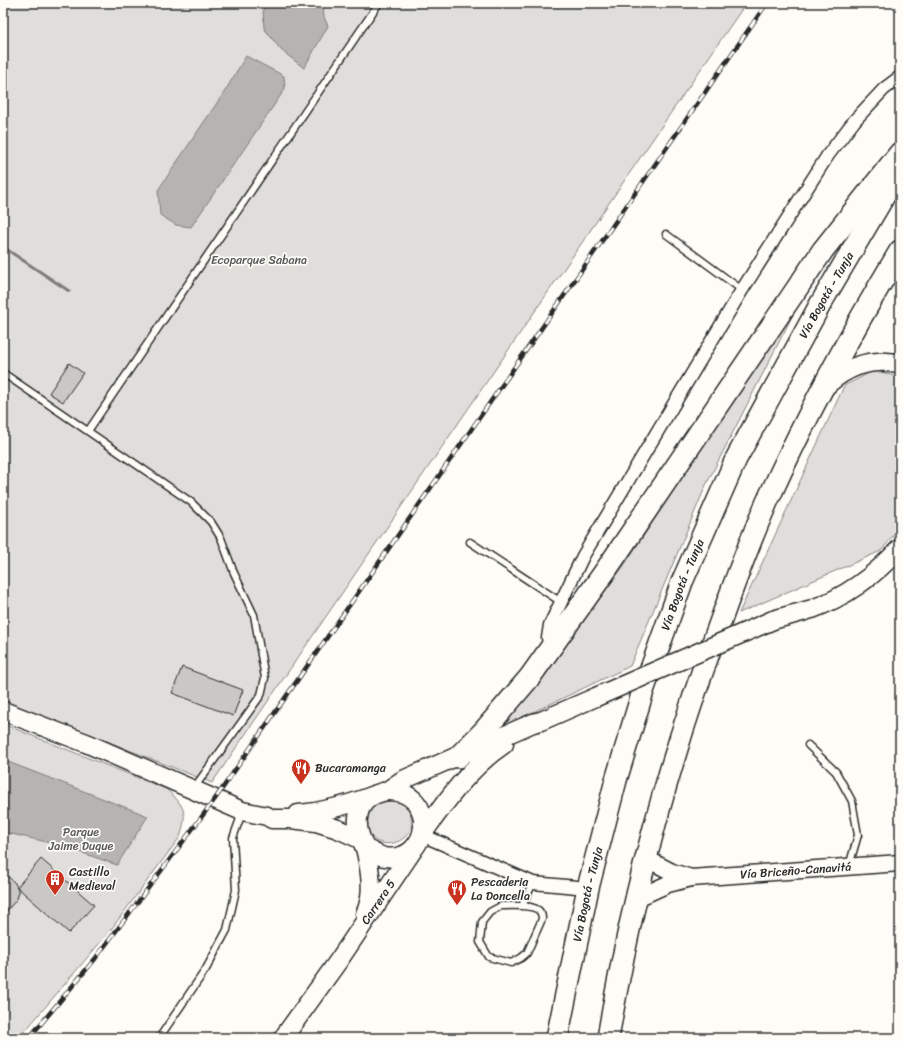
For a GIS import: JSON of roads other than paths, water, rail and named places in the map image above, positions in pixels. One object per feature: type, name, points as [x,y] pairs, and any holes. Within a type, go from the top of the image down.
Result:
[{"type":"highway","points":[[458,756],[508,705],[551,648],[823,250],[900,153]]},
{"type":"highway","name":"Vía Bogotá - Tunja","points":[[557,1038],[588,888],[616,780],[643,691],[682,582],[736,459],[821,303],[900,169]]},
{"type":"highway","points":[[608,1038],[635,899],[657,814],[699,679],[728,599],[767,503],[820,391],[900,250]]},
{"type":"main road","points":[[820,391],[837,376],[856,366],[878,361],[900,364]]},
{"type":"main road","points":[[362,843],[357,823],[358,815],[364,804],[403,780],[773,620],[813,608],[850,590],[883,566],[900,548]]},
{"type":"main road","points":[[3,711],[86,743],[242,811],[267,816],[272,819],[291,819],[316,822],[338,829],[362,843],[378,855],[392,857],[406,853],[420,837],[424,820],[420,808],[416,802],[406,794],[400,792],[380,793],[350,805],[318,812],[290,814],[273,813],[267,816]]},
{"type":"main road","name":"Carrera 5","points":[[283,1038],[339,960],[420,837],[456,789],[474,768],[490,754],[512,739],[536,729],[541,721]]},
{"type":"main road","name":"Carrera 5","points":[[339,960],[368,908],[370,868],[362,843]]},
{"type":"main road","points":[[645,858],[668,870],[691,878]]},
{"type":"main road","name":"Vía Briceño-Canavitá","points":[[691,878],[848,868],[900,863]]},
{"type":"main road","points":[[635,899],[657,888],[691,878]]},
{"type":"street","points":[[551,648],[548,638],[550,625],[583,556],[742,290],[803,192],[855,120],[874,98],[888,85],[900,77]]},
{"type":"street","points":[[420,837],[533,883],[588,888]]},
{"type":"lane","points":[[88,431],[379,3]]},
{"type":"lane","points":[[666,234],[742,290]]},
{"type":"lane","points":[[3,373],[191,502],[211,522],[221,538],[234,573],[254,615],[265,678],[261,695],[193,789]]},
{"type":"lane","points":[[470,542],[561,602]]},
{"type":"lane","points":[[808,745],[836,772],[852,801],[858,835],[848,868]]},
{"type":"lane","points":[[159,1038],[206,969],[227,930],[236,890],[233,838],[242,811]]},
{"type":"lane","points":[[522,906],[533,883]]},
{"type":"lane","points":[[501,906],[522,906],[536,908],[540,912],[542,919],[527,953],[521,958],[510,963],[489,957],[480,942],[482,922],[490,912],[501,906]]},
{"type":"waterway","points":[[3,247],[69,291]]},
{"type":"railway","points":[[29,1038],[95,959],[215,799],[767,3]]},
{"type":"place","name":"Bucaramanga","points":[[301,785]]},
{"type":"place","name":"Castillo Medieval","points":[[55,896]]},
{"type":"place","name":"Pescaderia La Doncella","points":[[457,906]]},
{"type":"park label","name":"Ecoparque Sabana","points":[[259,260]]},
{"type":"park label","name":"Parque Jaime Duque","points":[[81,839]]}]
